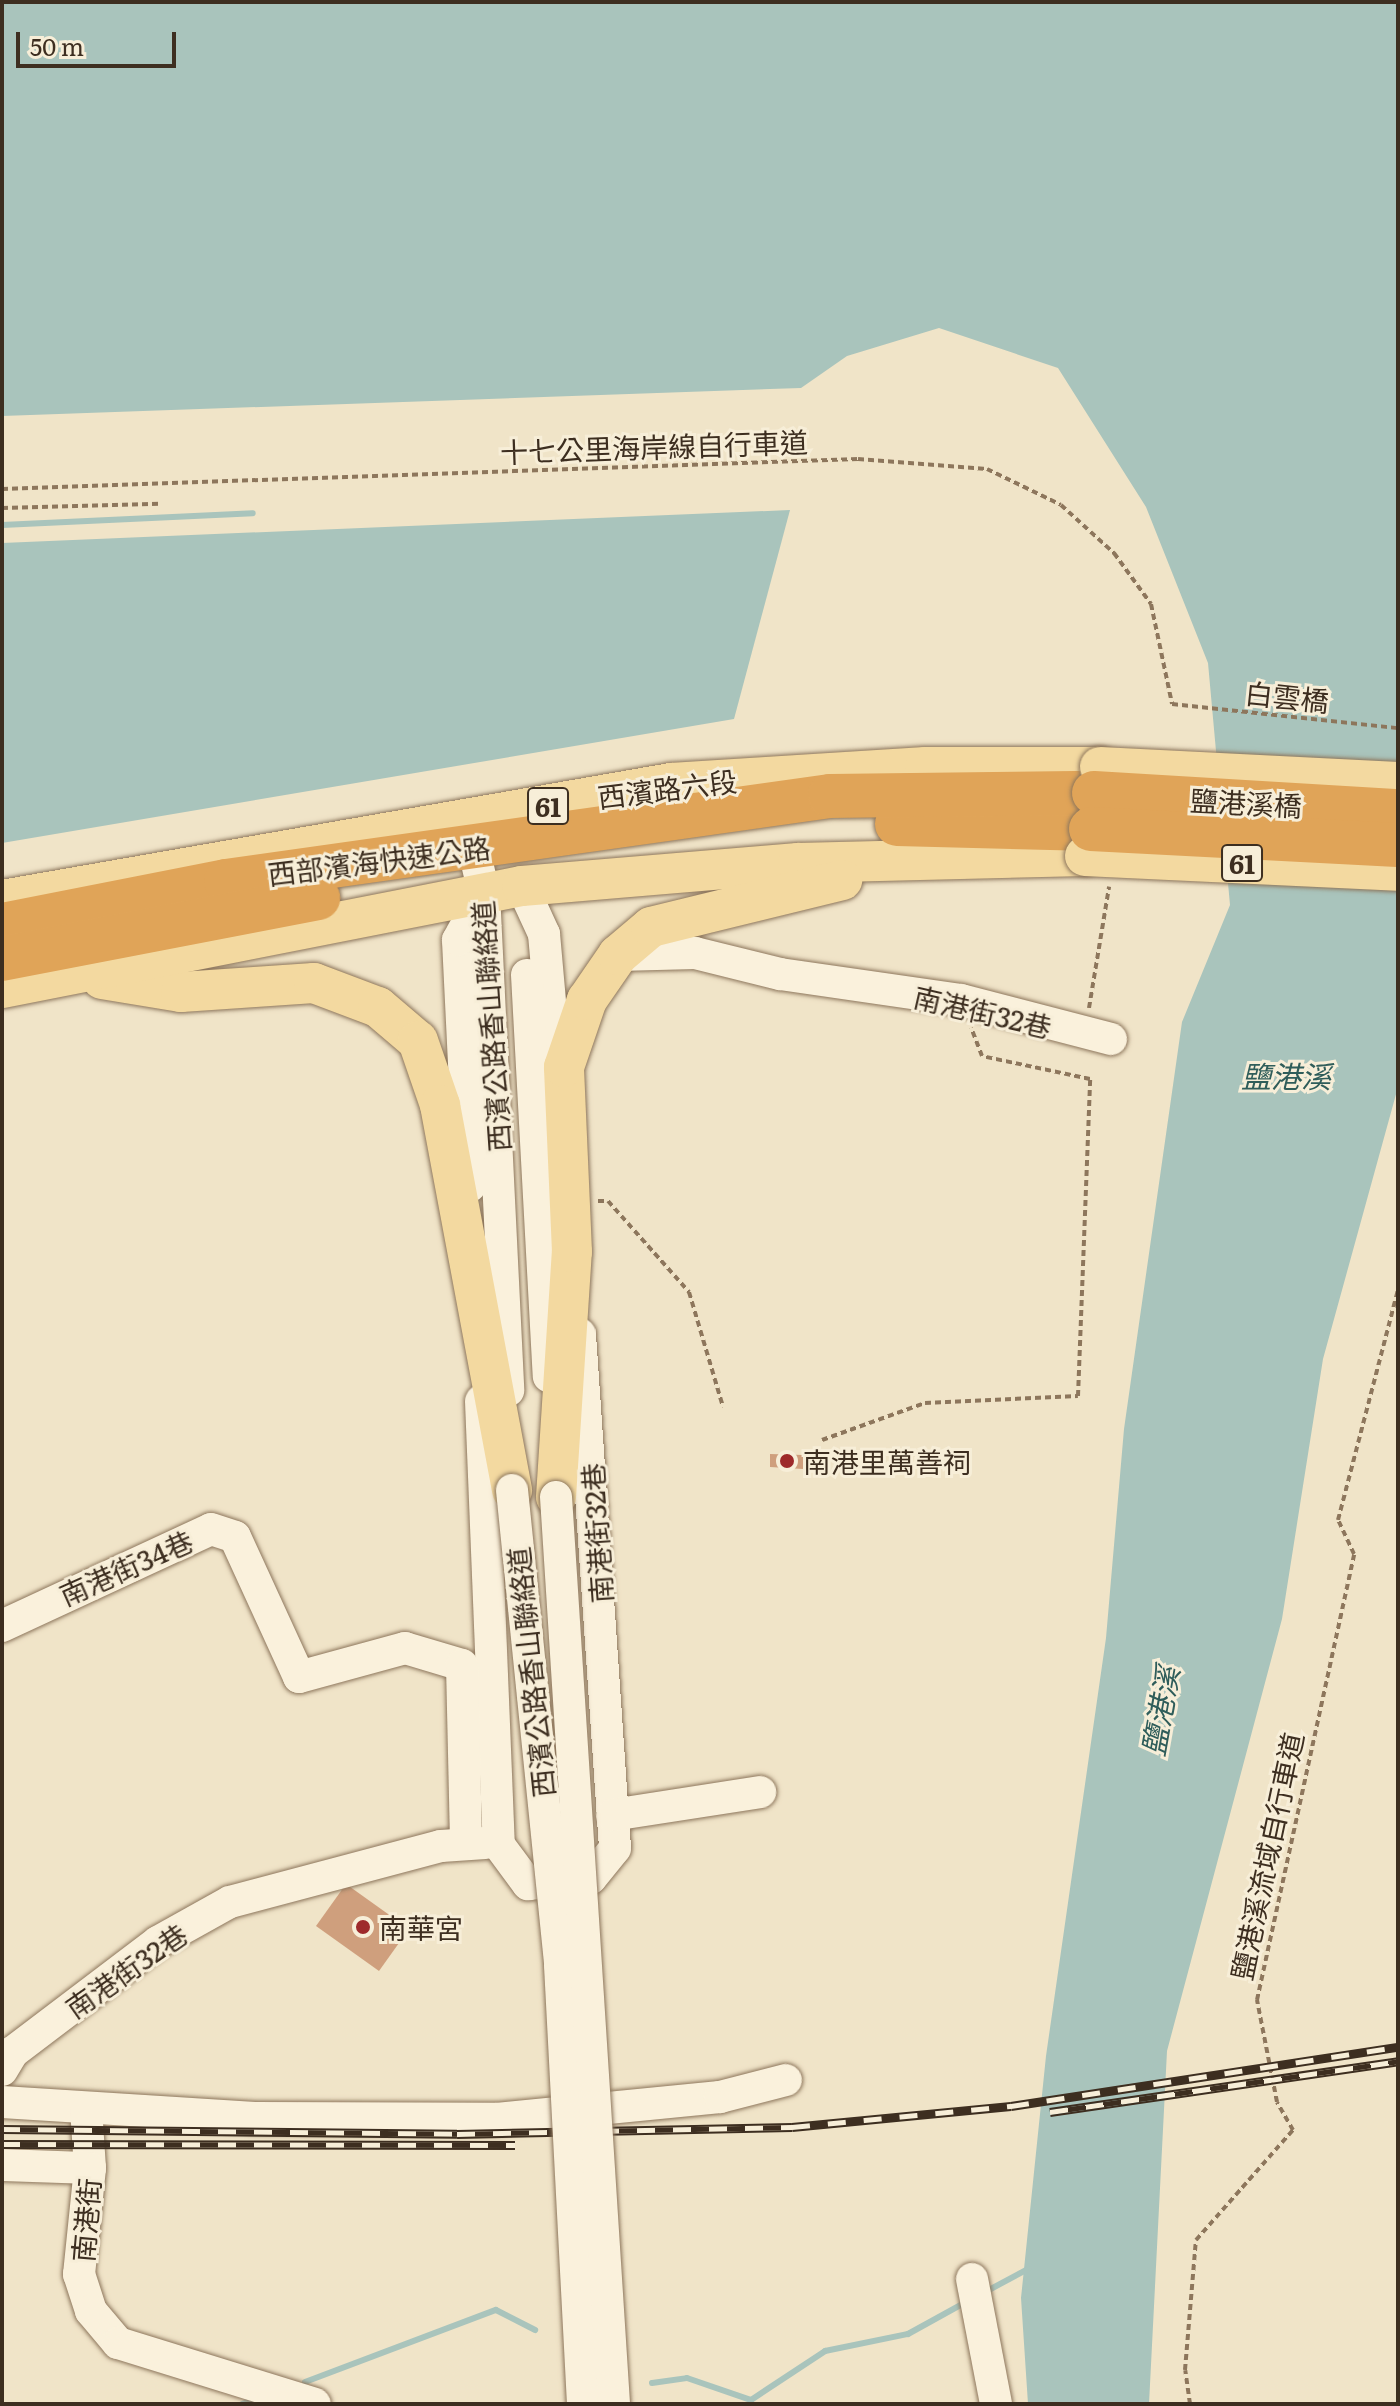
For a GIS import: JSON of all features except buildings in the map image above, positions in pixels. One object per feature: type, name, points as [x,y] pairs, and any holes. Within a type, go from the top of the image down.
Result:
[{"type":"highway","name":"鹽港溪橋","points":[[1092,811],[1398,811]]},
{"type":"highway","name":"鹽港溪橋","points":[[1092,811],[1398,845]]},
{"type":"highway","name":"西部濱海快速公路","points":[[2,925],[226,881],[494,861],[835,823],[1092,811]]},
{"type":"highway","name":"西部濱海快速公路","points":[[2,959],[494,861]]},
{"type":"main road","name":"西濱路六段","points":[[2,988],[79,975],[494,861],[671,783],[925,767],[1092,811]]},
{"type":"main road","name":"鹽港溪橋","points":[[1092,811],[1398,782]]},
{"type":"main road","name":"西濱路六段","points":[[2,900],[494,861],[798,863],[968,860],[1092,811]]},
{"type":"main road","name":"61","points":[[1092,811],[1398,871]]},
{"type":"main road","points":[[556,1497],[572,1252],[564,1067],[587,1000],[618,955],[651,927],[827,883],[968,860]]},
{"type":"main road","points":[[79,975],[181,992],[314,983],[378,1007],[418,1041],[440,1105],[512,1490]]},
{"type":"street","name":"南港街32巷","points":[[2,2070],[13,2052],[158,1942],[230,1902],[466,1840],[499,1845],[528,1884],[591,1878],[615,1848],[596,1502],[544,934],[494,861]]},
{"type":"street","points":[[494,861],[458,940],[499,1845]]},
{"type":"street","name":"西濱公路香山聯絡道","points":[[494,861],[512,1490],[560,1965],[583,2404]]},
{"type":"street","name":"西濱公路香山聯絡道","points":[[494,861],[556,1497],[614,2404]]},
{"type":"street","name":"南港街32巷","points":[[618,955],[695,953],[780,974],[961,1000],[1111,1039]]},
{"type":"street","name":"南港街34巷","points":[[2,1626],[211,1529],[235,1537],[299,1677],[405,1648],[462,1665],[466,1840]]},
{"type":"street","points":[[612,1815],[760,1792]]},
{"type":"street","points":[[2,2102],[86,2108],[496,2119],[720,2097],[786,2080]]},
{"type":"street","name":"南港街","points":[[86,2108],[90,2168],[79,2274],[91,2311],[118,2343],[315,2404]]},
{"type":"street","points":[[2,2165],[90,2168]]},
{"type":"street","points":[[975,2291],[996,2404]]},
{"type":"path","name":"十七公里海岸線自行車道","points":[[2,489],[858,459],[987,469],[1061,505],[1114,553],[1151,604],[1172,704]]},
{"type":"path","points":[[2,508],[160,504]]},
{"type":"path","name":"白雲橋","points":[[1172,704],[1398,728]]},
{"type":"path","points":[[822,1440],[925,1403],[1078,1396],[1090,1079],[982,1056],[961,1000]]},
{"type":"path","points":[[572,1199],[608,1201],[689,1292],[723,1407]]},
{"type":"path","name":"鹽港溪流域自行車道","points":[[1190,2404],[1185,2370],[1196,2240],[1293,2130],[1277,2102],[1257,2000],[1354,1554],[1338,1520],[1398,1289]]},
{"type":"water","name":"鹽港溪","points":[[2,2],[1398,2],[1398,1087],[1323,1359],[1282,1619],[1167,2051],[1149,2404],[1028,2404],[1021,2298],[1046,2056],[1106,1638],[1124,1429],[1182,1022],[1230,905],[1208,663],[1146,507],[1058,368],[939,328],[847,356],[801,388],[2,416]]},
{"type":"water","points":[[790,510],[734,719],[2,843],[2,543]]},
{"type":"waterway","points":[[2,525],[253,513]]},
{"type":"waterway","points":[[985,2292],[1028,2269]]},
{"type":"waterway","points":[[652,2383],[687,2378],[751,2400],[825,2351],[908,2334],[968,2301]]},
{"type":"waterway","points":[[305,2382],[496,2310],[535,2330]]},
{"type":"waterway","points":[[242,2404],[250,2401]]},
{"type":"railway","points":[[2,2129],[457,2134],[792,2127],[1011,2106],[1398,2047]]},
{"type":"railway","points":[[1050,2112],[1398,2061]]},
{"type":"railway","points":[[2,2144],[515,2145]]},
{"type":"place","name":"南港里萬善祠","points":[[787,1461]]},
{"type":"place","name":"南華宮","points":[[363,1927]]}]
